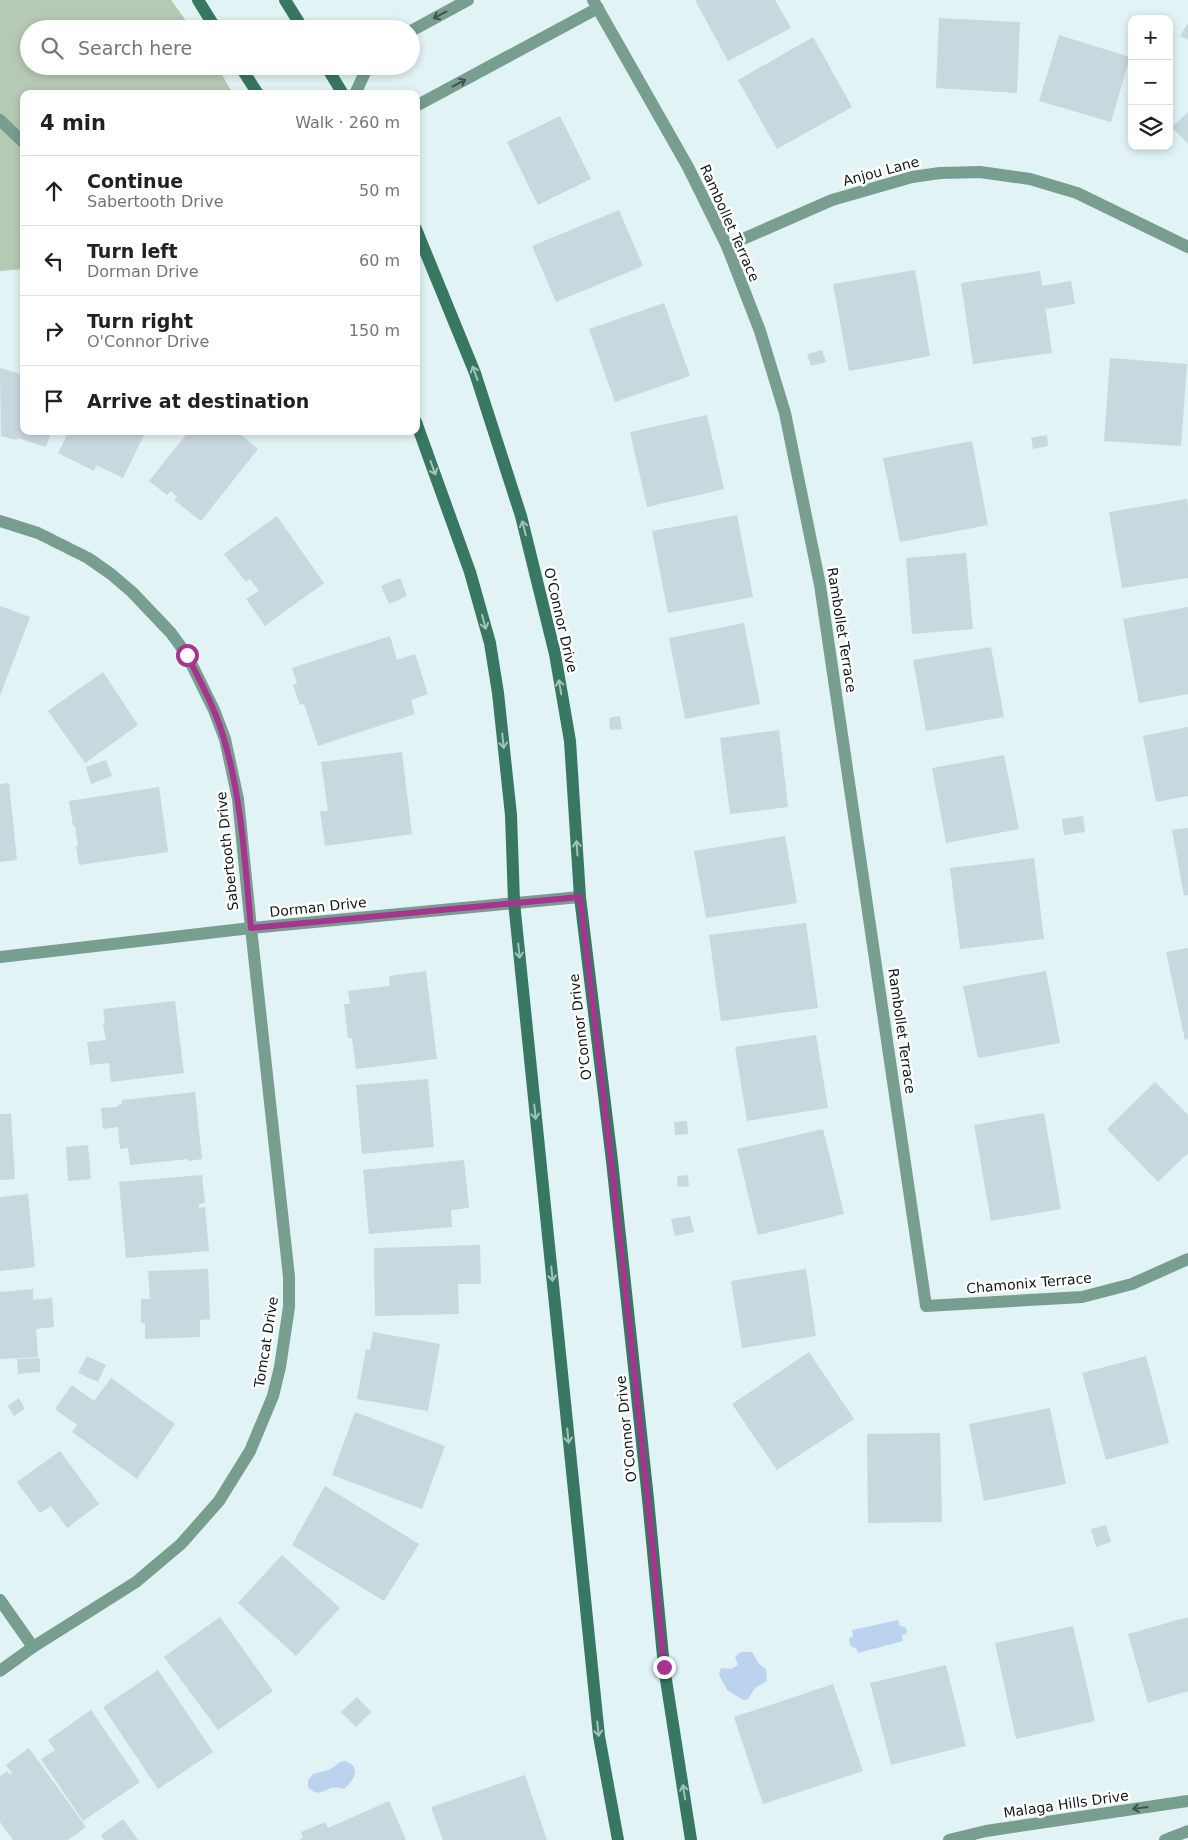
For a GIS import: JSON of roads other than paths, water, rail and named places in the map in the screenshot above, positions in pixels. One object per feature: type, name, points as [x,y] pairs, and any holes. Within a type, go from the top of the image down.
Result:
[{"type":"main road","points":[[198,0],[210,20]]},
{"type":"main road","points":[[285,0],[297,20]]},
{"type":"main road","points":[[246,75],[255,90]]},
{"type":"main road","points":[[331,75],[341,90]]},
{"type":"main road","name":"O'Connor Drive","points":[[420,239],[475,373],[521,516],[555,654],[570,741],[580,897],[617,1210],[664,1667],[691,1840]]},
{"type":"main road","points":[[420,433],[470,572],[490,643],[498,693],[511,815],[514,902],[599,1736],[618,1840]]},
{"type":"street","points":[[420,26],[468,0]]},
{"type":"street","points":[[420,104],[596,4]]},
{"type":"street","name":"Rambollet Terrace","points":[[596,4],[688,166],[727,246],[760,331],[785,413],[820,585],[926,1306]]},
{"type":"street","points":[[357,90],[364,75]]},
{"type":"street","points":[[0,120],[20,140]]},
{"type":"street","name":"Anjou Lane","points":[[727,246],[832,200],[859,192],[912,177],[940,173],[980,172],[1030,179],[1077,193],[1188,247]]},
{"type":"street","name":"Sabertooth Drive","points":[[0,521],[38,533],[88,558],[111,574],[132,592],[171,633],[187,655],[214,710],[224,740],[238,799],[251,928]]},
{"type":"street","name":"Dorman Drive","points":[[0,956],[251,928],[580,897]]},
{"type":"street","name":"Tomcat Drive","points":[[0,1671],[33,1647],[136,1582],[180,1544],[219,1501],[250,1451],[273,1396],[280,1367],[289,1307],[289,1277],[251,928]]},
{"type":"street","name":"Chamonix Terrace","points":[[926,1306],[1082,1297],[1132,1284],[1188,1259]]},
{"type":"street","points":[[0,1600],[33,1647]]},
{"type":"street","name":"Malaga Hills Drive","points":[[949,1840],[1188,1801]]},
{"type":"street","points":[[1165,1840],[1188,1831]]},
{"type":"water","points":[[898,1620],[900,1626],[905,1627],[907,1630],[906,1634],[902,1635],[903,1641],[858,1653],[856,1648],[850,1644],[849,1639],[853,1636],[852,1630]]},
{"type":"water","points":[[741,1652],[752,1652],[759,1664],[766,1669],[767,1681],[755,1688],[748,1699],[743,1700],[727,1690],[719,1675],[721,1668],[731,1669],[738,1665],[735,1657]]},
{"type":"water","points":[[345,1761],[354,1766],[355,1774],[344,1789],[333,1788],[317,1793],[308,1787],[308,1780],[313,1774],[331,1769],[340,1762]]}]
